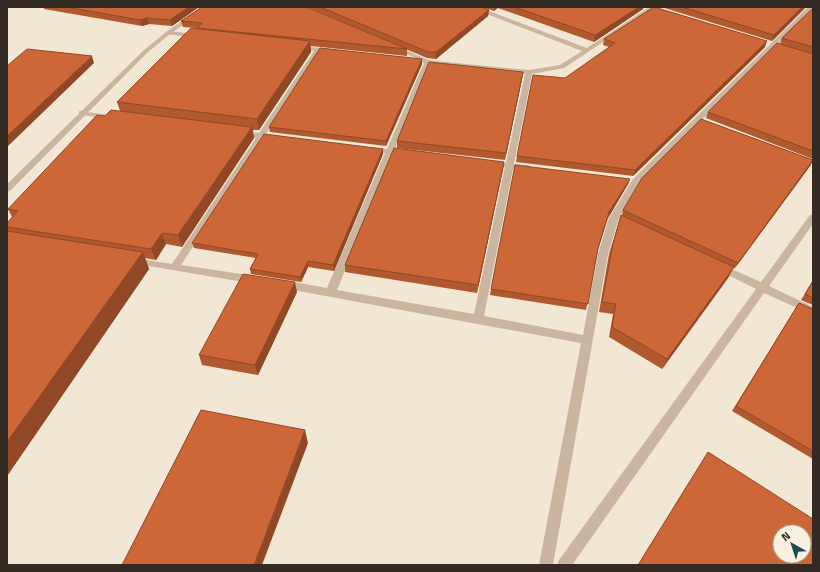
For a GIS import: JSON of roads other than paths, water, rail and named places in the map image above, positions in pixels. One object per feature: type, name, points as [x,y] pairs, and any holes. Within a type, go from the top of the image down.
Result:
[{"type":"street","points":[[7,189],[145,52],[168,33],[206,7]]},
{"type":"street","points":[[472,7],[492,12],[587,50]]},
{"type":"street","points":[[546,565],[603,254],[618,220],[632,181],[703,122],[773,46],[812,7]]},
{"type":"street","points":[[404,58],[529,72],[562,67],[652,8]]},
{"type":"street","points":[[168,33],[207,38]]},
{"type":"street","points":[[384,43],[428,60]]},
{"type":"street","points":[[294,47],[341,52]]},
{"type":"street","points":[[175,267],[318,50]]},
{"type":"street","points":[[331,292],[428,60]]},
{"type":"street","points":[[478,318],[529,72]]},
{"type":"street","points":[[82,113],[129,119]]},
{"type":"street","points":[[231,132],[284,139]]},
{"type":"street","points":[[360,148],[412,154]]},
{"type":"street","points":[[480,162],[534,169]]},
{"type":"street","points":[[564,565],[764,288],[813,217]]},
{"type":"street","points":[[122,259],[331,292],[478,318],[587,340]]},
{"type":"street","points":[[707,261],[813,311]]}]
